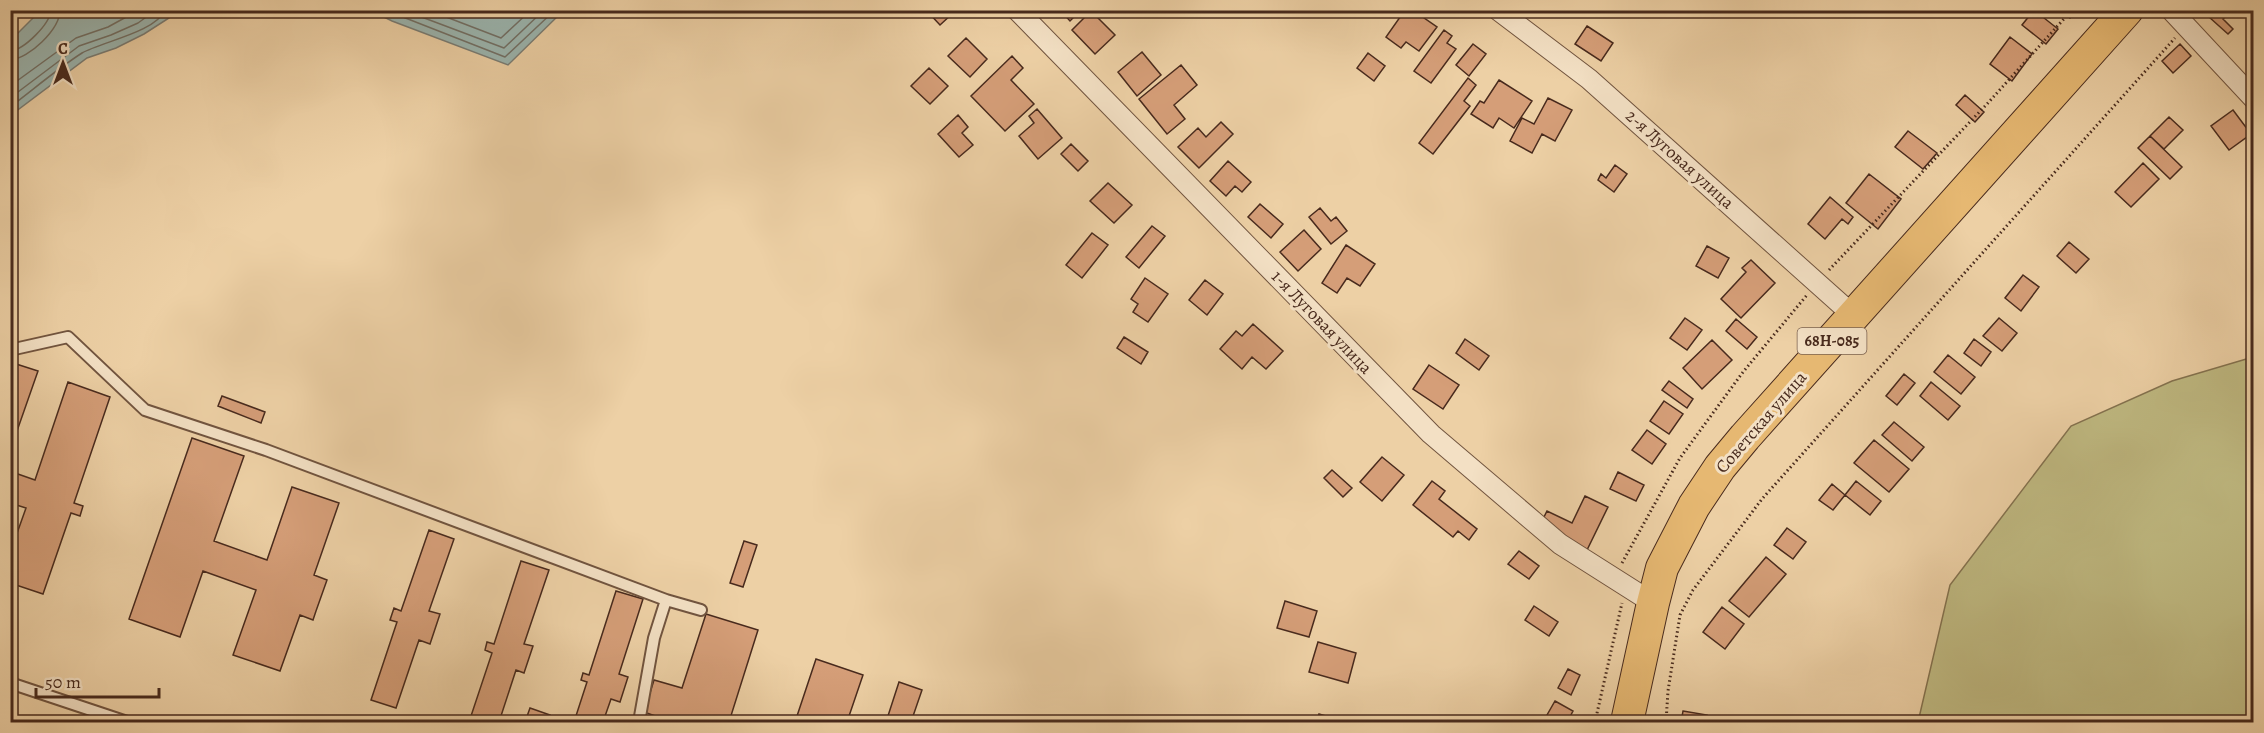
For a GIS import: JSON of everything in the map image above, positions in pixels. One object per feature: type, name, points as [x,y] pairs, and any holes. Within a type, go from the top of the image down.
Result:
[{"type":"main road","name":"Советская улица","points":[[1627,723],[1662,568],[1694,506],[1720,467],[2127,10]]},
{"type":"street","name":"1-я Луговая улица","points":[[1017,10],[1431,434],[1560,544],[1653,603]]},
{"type":"street","name":"2-я Луговая улица","points":[[1498,10],[1589,78],[1854,316]]},
{"type":"street","points":[[2171,10],[2253,99]]},
{"type":"lane","points":[[10,350],[68,337],[145,410],[266,450],[666,600],[702,610]]},
{"type":"lane","points":[[639,723],[654,638],[666,600]]},
{"type":"lane","points":[[10,683],[127,723]]},
{"type":"path","points":[[1666,723],[1668,691],[1680,615],[1694,590],[1762,499],[2186,27]]},
{"type":"path","points":[[1595,723],[1626,586]]},
{"type":"shaded area","points":[[2253,357],[2253,722],[1918,722],[1950,585],[2071,426],[2172,381]]},
{"type":"water","points":[[40,11],[171,11],[169,18],[144,34],[116,48],[87,58],[11,115],[11,40]]},
{"type":"water","points":[[372,11],[563,11],[508,65],[392,21]]},
{"type":"building","points":[[926,10],[950,10],[953,13],[940,25]]},
{"type":"building","points":[[1060,10],[1081,10],[1070,21]]},
{"type":"building","points":[[1405,10],[1419,10],[1417,13],[1437,27],[1419,51],[1406,42],[1401,48],[1386,37]]},
{"type":"building","points":[[2034,10],[2058,29],[2046,44],[2022,25]]},
{"type":"building","points":[[2060,10],[2076,10],[2070,18]]},
{"type":"building","points":[[2215,10],[2232,10],[2223,19],[2233,29],[2228,34],[2209,17]]},
{"type":"building","points":[[1091,11],[1115,35],[1095,54],[1072,30]]},
{"type":"building","points":[[1587,26],[1613,43],[1601,61],[1575,44]]},
{"type":"building","points":[[1444,30],[1452,36],[1447,43],[1456,49],[1431,83],[1414,71]]},
{"type":"building","points":[[2010,37],[2032,54],[2012,81],[1990,64]]},
{"type":"building","points":[[966,38],[987,59],[970,77],[948,56]]},
{"type":"building","points":[[1473,44],[1486,54],[1469,76],[1456,65]]},
{"type":"building","points":[[2180,44],[2191,56],[2173,73],[2162,61]]},
{"type":"building","points":[[1142,52],[1161,75],[1137,96],[1118,72]]},
{"type":"building","points":[[1368,53],[1385,66],[1374,81],[1357,68]]},
{"type":"building","points":[[1012,56],[1023,68],[1011,80],[1034,104],[1005,131],[971,96]]},
{"type":"building","points":[[1181,65],[1197,85],[1174,105],[1185,119],[1167,134],[1139,99]]},
{"type":"building","points":[[929,68],[948,86],[930,104],[911,86]]},
{"type":"building","points":[[1468,78],[1476,85],[1464,101],[1470,106],[1433,154],[1419,143]]},
{"type":"building","points":[[1499,80],[1532,101],[1514,128],[1499,118],[1493,128],[1471,114],[1480,101],[1484,103]]},
{"type":"building","points":[[1965,95],[1984,112],[1975,122],[1956,105]]},
{"type":"building","points":[[1548,98],[1572,110],[1555,141],[1542,134],[1532,153],[1510,141],[1522,118],[1534,124]]},
{"type":"building","points":[[1037,109],[1062,138],[1038,159],[1019,136],[1034,123],[1029,116]]},
{"type":"building","points":[[2233,110],[2251,134],[2229,150],[2211,126]]},
{"type":"building","points":[[958,115],[968,127],[962,133],[973,145],[959,157],[938,134]]},
{"type":"building","points":[[2169,117],[2183,130],[2164,149],[2150,136]]},
{"type":"building","points":[[1221,122],[1233,134],[1199,168],[1178,147],[1198,128],[1206,137]]},
{"type":"building","points":[[1908,131],[1937,153],[1923,169],[1895,147]]},
{"type":"building","points":[[2150,136],[2182,167],[2170,179],[2138,148]]},
{"type":"building","points":[[1071,144],[1088,161],[1078,171],[1061,154]]},
{"type":"building","points":[[1228,161],[1251,182],[1242,192],[1235,186],[1226,196],[1210,181]]},
{"type":"building","points":[[2143,163],[2159,179],[2131,207],[2115,192]]},
{"type":"building","points":[[1615,165],[1627,174],[1614,192],[1598,180],[1601,174],[1606,178]]},
{"type":"building","points":[[1869,174],[1901,199],[1878,229],[1846,203]]},
{"type":"building","points":[[1108,183],[1132,205],[1114,223],[1090,201]]},
{"type":"building","points":[[1830,197],[1853,217],[1848,224],[1842,219],[1825,239],[1808,224]]},
{"type":"building","points":[[1260,204],[1283,224],[1271,238],[1248,217]]},
{"type":"building","points":[[1320,208],[1331,221],[1336,217],[1347,231],[1331,244],[1309,217]]},
{"type":"building","points":[[1152,226],[1165,236],[1139,268],[1126,257]]},
{"type":"building","points":[[1304,230],[1321,249],[1298,271],[1280,252]]},
{"type":"building","points":[[1092,233],[1108,245],[1082,278],[1066,265]]},
{"type":"building","points":[[2069,242],[2089,259],[2076,273],[2057,256]]},
{"type":"building","points":[[1346,245],[1375,264],[1360,286],[1347,278],[1337,293],[1322,283]]},
{"type":"building","points":[[1707,246],[1729,258],[1718,278],[1696,266]]},
{"type":"building","points":[[1751,260],[1775,283],[1741,318],[1721,299],[1746,272],[1742,268]]},
{"type":"building","points":[[2023,275],[2039,287],[2021,311],[2005,298]]},
{"type":"building","points":[[1145,278],[1168,294],[1148,322],[1133,312],[1138,304],[1131,299]]},
{"type":"building","points":[[1205,280],[1223,294],[1207,315],[1189,300]]},
{"type":"building","points":[[1685,318],[1702,330],[1687,350],[1670,338]]},
{"type":"building","points":[[1999,318],[2017,333],[2002,351],[1983,336]]},
{"type":"building","points":[[1736,319],[1757,337],[1747,349],[1726,331]]},
{"type":"building","points":[[1253,324],[1283,351],[1266,369],[1252,357],[1242,369],[1220,349],[1236,331],[1242,336]]},
{"type":"building","points":[[1124,337],[1148,352],[1141,364],[1117,348]]},
{"type":"building","points":[[1465,339],[1489,356],[1479,370],[1456,353]]},
{"type":"building","points":[[1974,339],[1991,352],[1981,366],[1964,353]]},
{"type":"building","points":[[1712,340],[1732,360],[1702,389],[1683,368]]},
{"type":"building","points":[[1948,355],[1975,377],[1961,394],[1934,372]]},
{"type":"building","points":[[10,362],[38,371],[10,451]]},
{"type":"building","points":[[1429,365],[1459,385],[1443,409],[1413,389]]},
{"type":"building","points":[[1904,374],[1915,383],[1897,405],[1886,396]]},
{"type":"building","points":[[1669,381],[1693,399],[1687,408],[1662,390]]},
{"type":"building","points":[[68,382],[110,397],[74,503],[83,506],[80,516],[71,513],[43,594],[10,583],[10,553],[26,508],[10,503],[10,486],[15,473],[35,480]]},
{"type":"building","points":[[1931,382],[1960,406],[1948,420],[1920,396]]},
{"type":"building","points":[[222,396],[265,412],[261,423],[218,406]]},
{"type":"building","points":[[1664,401],[1683,414],[1669,434],[1650,421]]},
{"type":"building","points":[[1894,422],[1924,447],[1912,461],[1882,435]]},
{"type":"building","points":[[1647,430],[1666,444],[1652,464],[1632,450]]},
{"type":"building","points":[[192,438],[244,456],[214,541],[267,560],[292,487],[339,503],[314,575],[327,580],[313,620],[300,615],[280,671],[233,655],[256,590],[203,571],[180,637],[129,619]]},
{"type":"building","points":[[1874,440],[1909,469],[1889,492],[1854,463]]},
{"type":"building","points":[[1382,457],[1404,475],[1382,501],[1360,482]]},
{"type":"building","points":[[1332,470],[1352,488],[1343,497],[1324,478]]},
{"type":"building","points":[[1618,472],[1644,485],[1636,501],[1610,489]]},
{"type":"building","points":[[1432,481],[1445,491],[1439,499],[1477,529],[1469,540],[1458,531],[1453,537],[1413,505]]},
{"type":"building","points":[[1856,481],[1881,501],[1870,515],[1845,495]]},
{"type":"building","points":[[1832,484],[1845,495],[1833,510],[1819,500]]},
{"type":"building","points":[[1585,496],[1608,507],[1587,550],[1539,527],[1547,511],[1572,523]]},
{"type":"building","points":[[1787,528],[1806,542],[1793,559],[1774,545]]},
{"type":"building","points":[[429,530],[454,539],[429,611],[440,614],[430,644],[419,640],[396,708],[371,700],[397,622],[390,620],[394,608],[401,611]]},
{"type":"building","points":[[744,541],[757,545],[743,587],[730,583]]},
{"type":"building","points":[[1519,551],[1539,566],[1529,579],[1508,564]]},
{"type":"building","points":[[1766,557],[1786,574],[1749,617],[1729,601]]},
{"type":"building","points":[[521,561],[549,570],[524,644],[533,646],[524,673],[516,670],[499,722],[469,722],[492,653],[485,650],[487,642],[494,644]]},
{"type":"building","points":[[616,591],[643,599],[619,674],[628,677],[620,702],[611,699],[603,722],[574,722],[587,682],[581,680],[583,673],[589,675]]},
{"type":"building","points":[[1285,601],[1317,611],[1309,637],[1277,628]]},
{"type":"building","points":[[1534,606],[1558,622],[1549,636],[1525,620]]},
{"type":"building","points":[[1722,607],[1744,624],[1725,649],[1703,632]]},
{"type":"building","points":[[706,614],[758,630],[729,722],[672,722],[644,712],[654,680],[682,688]]},
{"type":"building","points":[[1318,642],[1356,653],[1348,683],[1309,672]]},
{"type":"building","points":[[816,659],[863,675],[847,722],[795,722]]},
{"type":"building","points":[[1568,669],[1580,675],[1571,695],[1558,688]]},
{"type":"building","points":[[899,682],[922,690],[911,722],[886,722]]},
{"type":"building","points":[[1555,701],[1573,711],[1567,722],[1543,722]]},
{"type":"building","points":[[530,708],[550,715],[548,722],[525,722]]},
{"type":"building","points":[[1683,711],[1707,715],[1705,722],[1681,722]]},
{"type":"building","points":[[1319,714],[1346,722],[1316,722]]}]
